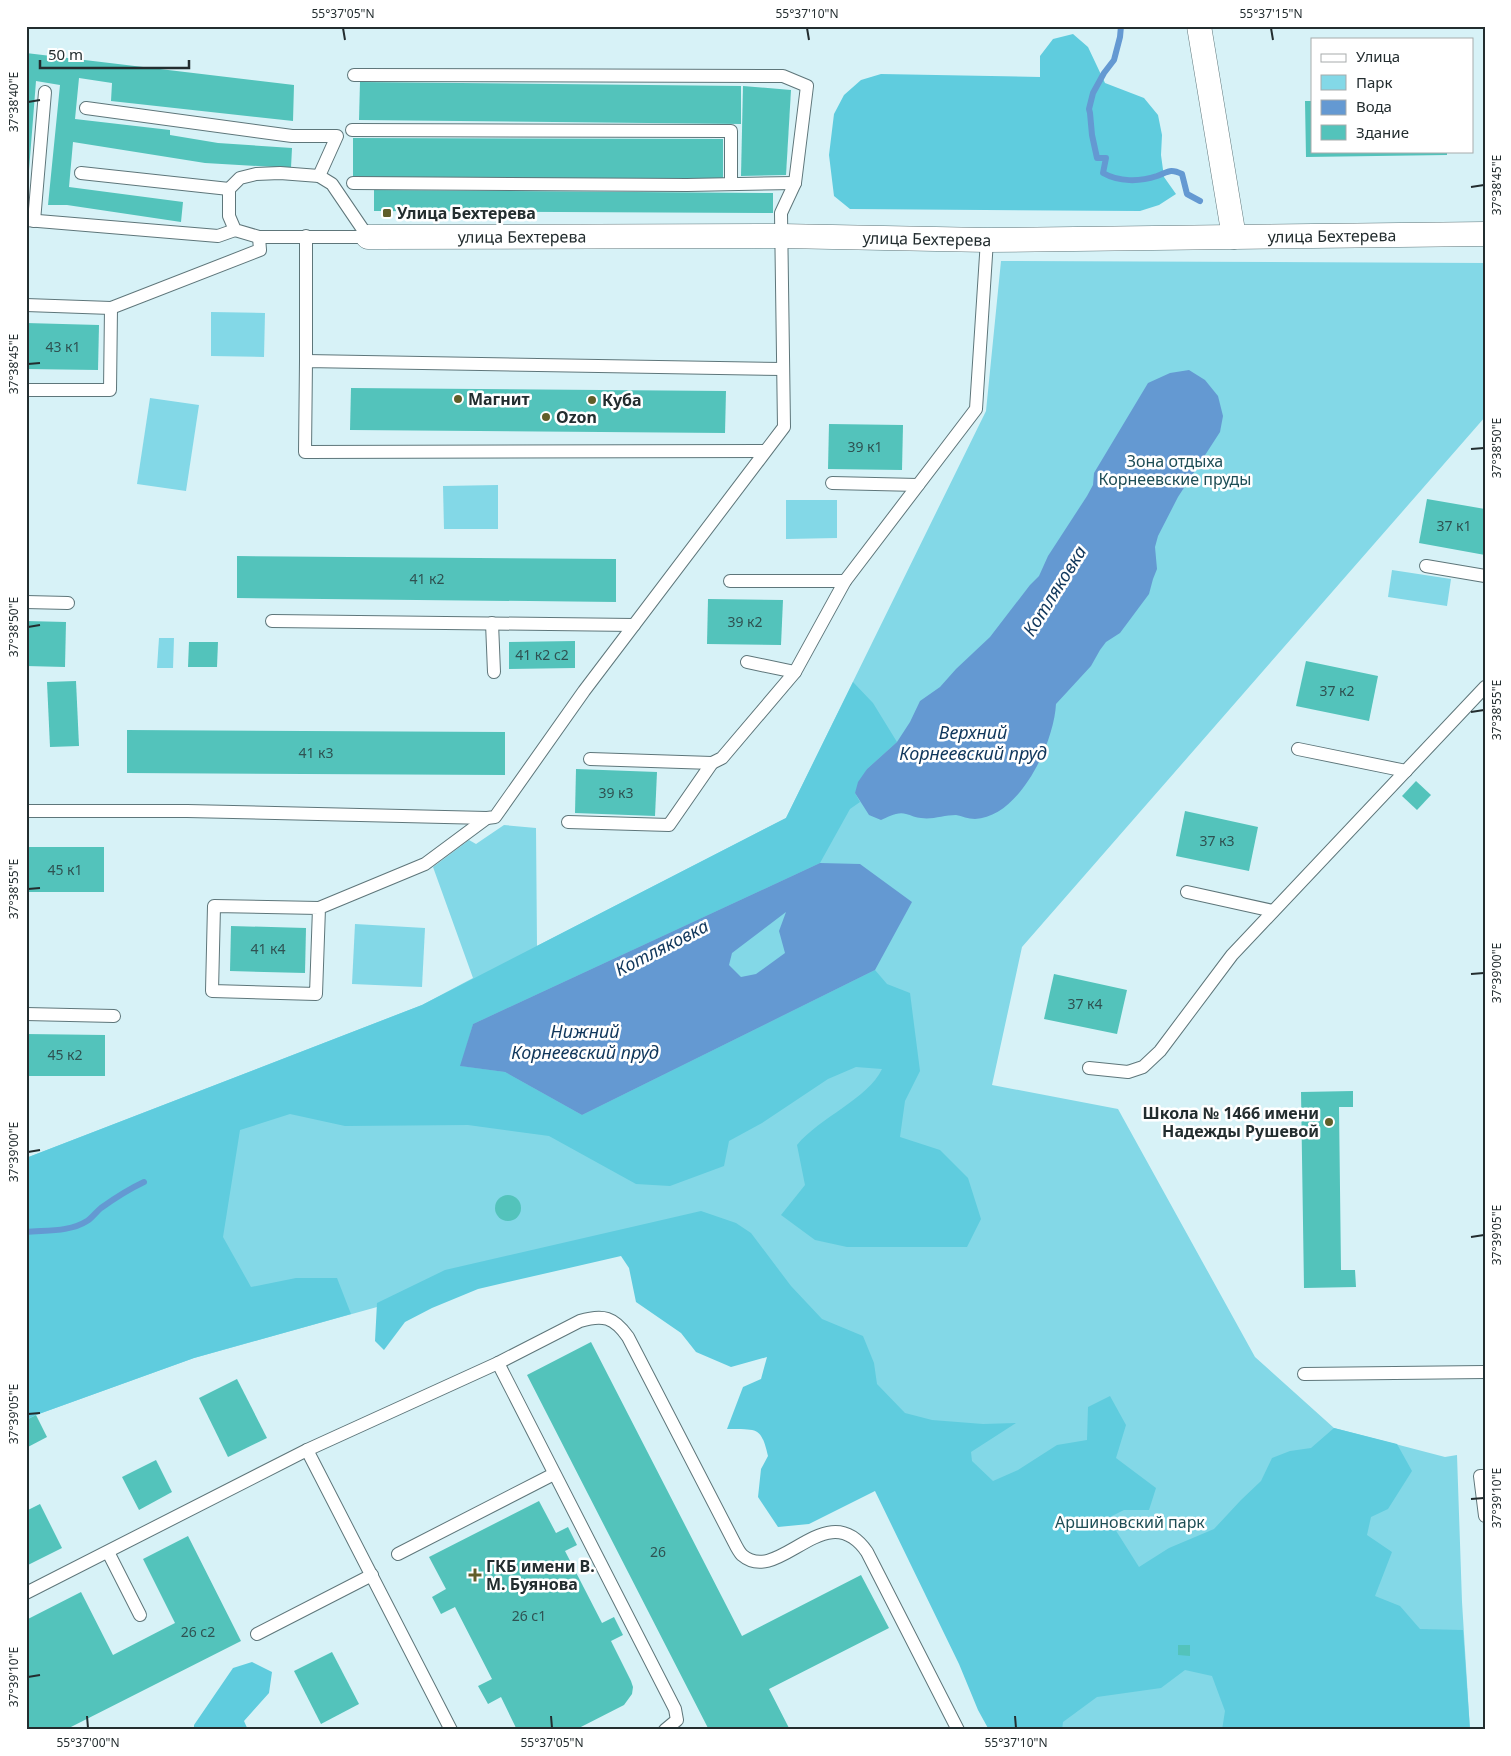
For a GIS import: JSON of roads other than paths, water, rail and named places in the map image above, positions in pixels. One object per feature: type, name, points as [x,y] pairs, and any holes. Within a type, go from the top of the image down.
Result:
[{"type":"street","points":[[1200,26],[1234,237]]},
{"type":"street","name":"улица Бехтерева","points":[[368,237],[781,236],[987,240],[1485,234]]},
{"type":"lane","points":[[26,811],[187,811],[495,817],[584,690],[784,427],[782,213],[796,183],[807,86],[783,76],[354,75]]},
{"type":"lane","points":[[46,92],[30,220],[218,236],[235,230],[259,237],[368,237]]},
{"type":"lane","points":[[86,108],[292,136],[337,136],[319,176]]},
{"type":"lane","points":[[352,130],[731,131],[731,184]]},
{"type":"lane","points":[[80,173],[229,189]]},
{"type":"lane","points":[[235,230],[229,216],[229,189],[240,178],[256,174],[280,173],[319,176],[332,184],[368,237]]},
{"type":"lane","points":[[353,183],[796,183]]},
{"type":"lane","points":[[306,236],[305,452],[765,451]]},
{"type":"lane","points":[[26,305],[111,308],[260,250],[259,237]]},
{"type":"lane","points":[[590,759],[712,763],[722,758],[795,672],[845,581],[976,409],[987,240]]},
{"type":"lane","points":[[26,390],[110,390],[111,308]]},
{"type":"lane","points":[[306,361],[783,369]]},
{"type":"lane","points":[[832,483],[918,485]]},
{"type":"lane","points":[[1426,566],[1485,576]]},
{"type":"lane","points":[[730,581],[845,581]]},
{"type":"lane","points":[[26,602],[68,603]]},
{"type":"lane","points":[[272,621],[634,625]]},
{"type":"lane","points":[[492,624],[494,672]]},
{"type":"lane","points":[[747,662],[795,672]]},
{"type":"lane","points":[[1089,1068],[1128,1072],[1144,1067],[1160,1051],[1232,955],[1485,687]]},
{"type":"lane","points":[[1298,750],[1406,771]]},
{"type":"lane","points":[[568,822],[669,825],[712,763]]},
{"type":"lane","points":[[319,908],[316,994],[212,991],[214,906],[319,908],[425,864],[487,818]]},
{"type":"lane","points":[[1187,892],[1273,912]]},
{"type":"lane","points":[[26,1014],[114,1016]]},
{"type":"lane","points":[[26,1594],[308,1450],[498,1363],[580,1321],[593,1317],[607,1318],[620,1326],[628,1338],[742,1555],[755,1561],[766,1562],[820,1535],[833,1531],[845,1532],[859,1540],[867,1552],[958,1730]]},
{"type":"lane","points":[[498,1363],[675,1709],[677,1720],[665,1730]]},
{"type":"lane","points":[[1304,1374],[1485,1372]]},
{"type":"lane","points":[[308,1450],[451,1730]]},
{"type":"lane","points":[[398,1554],[554,1474]]},
{"type":"lane","points":[[1485,1476],[1480,1476],[1485,1516]]},
{"type":"lane","points":[[108,1552],[140,1615]]},
{"type":"lane","points":[[256,1634],[372,1575]]},
{"type":"water","name":"Верхний Корнеевский пруд","points":[[1189,370],[1205,380],[1218,396],[1223,416],[1220,432],[1178,497],[1158,536],[1155,547],[1157,569],[1149,594],[1120,633],[1106,642],[1091,666],[1056,704],[1049,738],[1032,775],[1020,792],[1006,806],[991,815],[975,819],[956,815],[917,818],[900,813],[881,820],[869,815],[855,793],[858,782],[867,769],[897,742],[910,722],[920,701],[940,687],[990,637],[1039,576],[1048,556],[1093,485],[1094,473],[1148,383],[1170,373]]},
{"type":"water","name":"Нижний Корнеевский пруд","points":[[820,863],[860,864],[912,902],[875,970],[582,1115],[505,1072],[460,1066],[473,1024]],"holes":[[[786,912],[779,931],[785,953],[756,974],[741,977],[729,965],[732,953]]]},
{"type":"waterway","name":"Котляковка","points":[[1121,26],[1114,60],[1093,93],[1089,109],[1097,158],[1106,158],[1103,173],[1116,178],[1136,180],[1175,171],[1182,174],[1187,194],[1200,201]]},
{"type":"waterway","name":"Котляковка","points":[[26,1232],[58,1230],[80,1225],[89,1220],[101,1208],[144,1182]]},
{"type":"place","name":"Улица Бехтерева","points":[[387,213]]},
{"type":"place","name":"Магнит","points":[[458,399]]},
{"type":"place","name":"Куба","points":[[592,400]]},
{"type":"place","name":"Ozon","points":[[546,417]]},
{"type":"place","name":"Школа № 1466 имени Надежды Рушевой","points":[[1329,1122]]},
{"type":"place","name":"ГКБ имени В. М. Буянова","points":[[475,1575]]},
{"type":"park label","name":"Зона отдыха Корнеевские пруды","points":[[1175,470]]},
{"type":"park label","name":"Аршиновский парк","points":[[1130,1522]]}]
